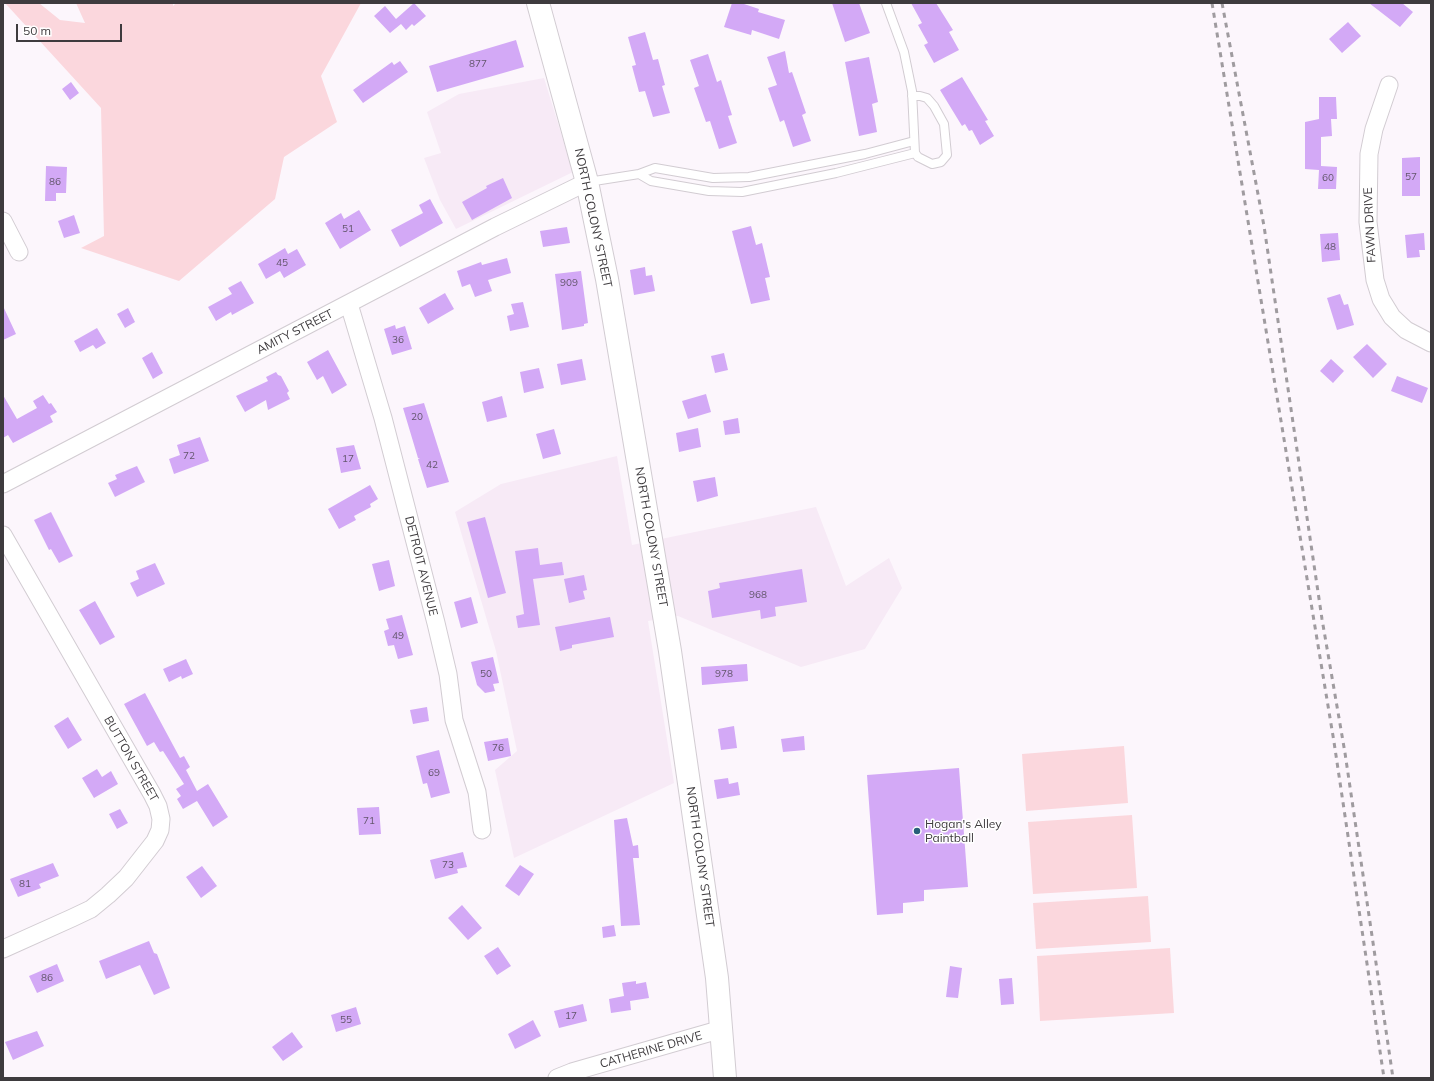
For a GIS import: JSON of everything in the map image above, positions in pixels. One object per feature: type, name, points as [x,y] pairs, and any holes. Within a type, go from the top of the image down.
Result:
[{"type":"main road","name":"NORTH COLONY STREET","points":[[538,3],[587,182],[607,279],[670,651],[716,970],[725,1078]]},
{"type":"street","name":"FAWN DRIVE","points":[[1389,85],[1374,129],[1369,154],[1368,222],[1375,280],[1380,298],[1392,317],[1406,330],[1431,343]]},
{"type":"street","name":"AMITY STREET","points":[[3,484],[541,203],[587,182]]},
{"type":"street","points":[[3,221],[19,252]]},
{"type":"street","name":"DETROIT AVENUE","points":[[350,304],[387,433],[436,623],[448,674],[454,720],[477,792],[482,830]]},
{"type":"street","name":"BUTTON STREET","points":[[3,535],[152,794],[158,806],[161,820],[160,830],[155,841],[126,878],[91,909],[3,949]]},
{"type":"street","name":"CATHERINE DRIVE","points":[[557,1078],[572,1072],[722,1029]]},
{"type":"lane","points":[[886,3],[904,52],[912,96],[915,154]]},
{"type":"lane","points":[[639,174],[651,181],[709,191],[742,192],[836,173],[915,154],[932,164],[941,162],[947,155],[944,124],[934,106],[927,98],[912,96]]},
{"type":"lane","points":[[587,182],[639,174],[655,168],[713,178],[749,177],[865,154],[914,141]]},
{"type":"lane","points":[[770,186],[773,172]]},
{"type":"shaded area","points":[[5,3],[39,3],[60,20],[85,23],[76,3],[173,3],[173,6],[176,3],[361,3],[321,76],[337,122],[284,157],[275,199],[179,281],[81,248],[104,236],[101,108]]},
{"type":"shaded area","points":[[544,78],[573,172],[456,229],[440,200],[424,158],[441,153],[427,112],[459,94]]},
{"type":"shaded area","points":[[617,456],[632,545],[816,507],[846,586],[889,558],[902,588],[865,649],[801,667],[678,616],[648,621],[674,783],[514,858],[495,770],[517,751],[496,651],[455,512],[501,484]]},
{"type":"shaded area","points":[[1124,746],[1128,803],[1026,811],[1022,754]]},
{"type":"shaded area","points":[[1132,815],[1137,888],[1033,894],[1028,822]]},
{"type":"shaded area","points":[[1148,896],[1151,942],[1036,949],[1033,903]]},
{"type":"shaded area","points":[[1170,948],[1174,1013],[1040,1021],[1037,956]]},
{"type":"building","points":[[414,3],[426,16],[414,26],[412,24],[406,30],[401,24],[390,33],[374,16],[385,6],[396,19]]},
{"type":"building","points":[[732,3],[741,3],[759,9],[758,12],[785,20],[779,39],[752,30],[751,35],[724,27]]},
{"type":"building","points":[[832,3],[859,3],[870,33],[845,42]]},
{"type":"building","points":[[911,3],[936,3],[953,30],[949,32],[959,50],[934,63],[924,45],[928,43],[918,25],[922,23]]},
{"type":"building","points":[[1369,3],[1402,3],[1413,12],[1400,27]]},
{"type":"building","points":[[1348,22],[1361,36],[1342,53],[1329,39]]},
{"type":"building","points":[[645,32],[653,60],[658,59],[665,85],[662,86],[670,113],[653,117],[645,91],[639,92],[632,66],[636,65],[628,37]]},
{"type":"building","points":[[516,40],[524,67],[437,92],[429,66]]},
{"type":"building","points":[[785,51],[789,73],[792,72],[806,113],[802,115],[811,141],[793,147],[784,120],[780,122],[768,88],[777,85],[767,57]]},
{"type":"building","points":[[708,54],[717,82],[721,80],[732,115],[728,116],[737,143],[719,149],[710,121],[706,122],[694,88],[699,86],[690,60]]},
{"type":"building","points":[[869,57],[878,102],[872,104],[877,132],[859,136],[845,62]]},
{"type":"building","points":[[400,61],[408,72],[363,103],[353,90],[392,62],[394,65]]},
{"type":"building","points":[[962,77],[988,120],[985,121],[994,136],[980,145],[972,130],[969,131],[965,124],[962,126],[940,90]]},
{"type":"building","points":[[71,82],[79,93],[70,100],[62,89]]},
{"type":"building","points":[[1319,97],[1336,97],[1337,119],[1331,119],[1332,136],[1321,137],[1321,166],[1337,167],[1336,189],[1318,189],[1319,170],[1305,169],[1305,122],[1319,119]]},
{"type":"building","points":[[1420,157],[1420,196],[1402,196],[1402,158]]},
{"type":"building","points":[[46,166],[67,167],[66,193],[56,193],[56,201],[45,201]]},
{"type":"building","points":[[503,178],[512,198],[472,220],[462,202],[487,188],[486,186]]},
{"type":"building","points":[[430,199],[443,223],[400,247],[391,230],[423,213],[419,205]]},
{"type":"building","points":[[359,210],[371,230],[340,249],[325,223],[341,213],[344,219]]},
{"type":"building","points":[[74,215],[80,233],[64,238],[58,221]]},
{"type":"building","points":[[751,226],[756,245],[762,243],[770,277],[765,278],[770,300],[751,304],[732,231]]},
{"type":"building","points":[[567,227],[570,243],[543,247],[540,231]]},
{"type":"building","points":[[1338,233],[1340,260],[1322,262],[1320,234]]},
{"type":"building","points":[[1424,233],[1425,250],[1419,250],[1420,257],[1407,258],[1405,235]]},
{"type":"building","points":[[285,248],[288,254],[297,249],[306,265],[284,278],[280,271],[266,279],[258,264]]},
{"type":"building","points":[[507,258],[511,273],[488,280],[492,291],[475,297],[470,284],[462,287],[457,271],[481,262],[482,265]]},
{"type":"building","points":[[645,267],[646,276],[652,275],[655,291],[634,295],[630,270]]},
{"type":"building","points":[[581,271],[588,323],[584,324],[584,326],[562,330],[555,274]]},
{"type":"building","points":[[241,281],[254,303],[232,315],[231,312],[216,321],[208,307],[232,294],[228,288]]},
{"type":"building","points":[[445,293],[454,309],[428,324],[419,308]]},
{"type":"building","points":[[1340,294],[1344,305],[1348,304],[1354,325],[1337,330],[1327,298]]},
{"type":"building","points":[[523,302],[529,327],[510,331],[507,316],[514,314],[511,304]]},
{"type":"building","points":[[3,306],[16,334],[3,340]]},
{"type":"building","points":[[128,308],[135,322],[125,328],[117,314]]},
{"type":"building","points":[[395,325],[396,329],[405,326],[412,349],[392,355],[384,329]]},
{"type":"building","points":[[97,328],[106,343],[96,349],[93,345],[80,352],[74,341]]},
{"type":"building","points":[[1367,344],[1387,364],[1373,378],[1353,357]]},
{"type":"building","points":[[328,350],[347,385],[332,394],[323,376],[317,380],[307,362]]},
{"type":"building","points":[[152,352],[163,373],[153,379],[142,358]]},
{"type":"building","points":[[724,353],[728,370],[715,373],[711,356]]},
{"type":"building","points":[[582,359],[586,380],[561,385],[557,364]]},
{"type":"building","points":[[1331,359],[1344,371],[1333,383],[1320,371]]},
{"type":"building","points":[[539,368],[544,388],[524,393],[520,372]]},
{"type":"building","points":[[276,372],[281,376],[289,391],[287,393],[290,399],[268,410],[266,400],[245,412],[236,396],[268,381],[266,377]]},
{"type":"building","points":[[1397,376],[1428,388],[1422,403],[1391,391]]},
{"type":"building","points":[[706,394],[711,412],[688,419],[682,401]]},
{"type":"building","points":[[3,395],[17,419],[37,408],[33,401],[43,395],[57,412],[50,416],[53,422],[13,443],[8,435],[3,438]]},
{"type":"building","points":[[502,396],[507,417],[487,422],[482,402]]},
{"type":"building","points":[[424,403],[449,482],[427,488],[418,459],[420,458],[418,458],[403,408]]},
{"type":"building","points":[[738,418],[740,433],[725,435],[723,421]]},
{"type":"building","points":[[698,428],[701,447],[679,452],[676,433]]},
{"type":"building","points":[[554,429],[561,454],[543,459],[536,434]]},
{"type":"building","points":[[200,437],[209,461],[174,474],[169,459],[180,455],[177,445]]},
{"type":"building","points":[[354,445],[361,469],[341,473],[336,448]]},
{"type":"building","points":[[137,466],[145,482],[115,497],[108,483],[117,479],[115,475]]},
{"type":"building","points":[[715,477],[718,496],[697,502],[693,481]]},
{"type":"building","points":[[370,485],[378,499],[370,504],[371,507],[354,516],[356,520],[339,529],[328,509]]},
{"type":"building","points":[[51,512],[73,556],[59,563],[51,549],[49,550],[34,520]]},
{"type":"building","points":[[485,517],[506,593],[488,598],[467,522]]},
{"type":"building","points":[[538,548],[540,565],[562,562],[564,575],[533,579],[540,625],[518,628],[516,616],[524,614],[515,551]]},
{"type":"building","points":[[389,560],[395,586],[379,591],[372,564]]},
{"type":"building","points":[[155,563],[165,584],[137,597],[130,583],[139,579],[136,571]]},
{"type":"building","points":[[802,569],[807,602],[775,607],[776,616],[761,619],[760,610],[712,618],[708,591],[720,588],[719,583]]},
{"type":"building","points":[[584,575],[587,590],[583,591],[585,599],[569,603],[564,579]]},
{"type":"building","points":[[471,597],[478,623],[461,628],[454,602]]},
{"type":"building","points":[[95,601],[115,637],[100,645],[79,610]]},
{"type":"building","points":[[402,615],[413,655],[398,659],[394,645],[388,646],[384,631],[389,629],[386,619]]},
{"type":"building","points":[[610,617],[614,637],[572,645],[572,648],[560,651],[555,627]]},
{"type":"building","points":[[493,657],[499,683],[493,684],[495,691],[485,693],[477,685],[471,662]]},
{"type":"building","points":[[186,659],[193,674],[182,679],[181,676],[169,682],[163,669]]},
{"type":"building","points":[[747,664],[748,681],[702,685],[701,667]]},
{"type":"building","points":[[145,693],[180,758],[184,756],[190,767],[186,770],[197,791],[208,784],[228,817],[213,827],[197,801],[183,809],[177,799],[181,796],[176,789],[184,784],[163,751],[160,752],[154,742],[147,746],[124,704]]},
{"type":"building","points":[[427,707],[429,721],[413,724],[410,710]]},
{"type":"building","points":[[68,717],[82,740],[68,749],[54,726]]},
{"type":"building","points":[[734,726],[737,748],[721,750],[718,729]]},
{"type":"building","points":[[804,736],[805,750],[783,752],[781,739]]},
{"type":"building","points":[[508,738],[511,756],[488,761],[484,742]]},
{"type":"building","points":[[439,750],[450,793],[431,798],[427,783],[423,784],[416,756]]},
{"type":"building","name":"Hogan's Alley Paintball","points":[[959,768],[968,887],[924,890],[924,901],[903,903],[903,913],[877,915],[867,775]]},
{"type":"building","points":[[97,769],[102,777],[111,771],[118,784],[94,798],[82,778]]},
{"type":"building","points":[[728,778],[729,784],[738,782],[740,795],[717,799],[714,780]]},
{"type":"building","points":[[379,807],[381,834],[359,835],[357,808]]},
{"type":"building","points":[[120,809],[128,823],[117,829],[109,814]]},
{"type":"building","points":[[627,818],[633,846],[638,845],[639,858],[633,858],[640,925],[621,926],[614,820]]},
{"type":"building","points":[[463,852],[467,867],[457,869],[458,873],[435,879],[430,860]]},
{"type":"building","points":[[53,863],[59,876],[39,884],[41,888],[18,897],[10,879]]},
{"type":"building","points":[[520,865],[534,874],[519,896],[505,886]]},
{"type":"building","points":[[202,866],[217,886],[201,898],[186,877]]},
{"type":"building","points":[[462,905],[482,928],[468,940],[448,918]]},
{"type":"building","points":[[614,925],[616,936],[603,938],[602,927]]},
{"type":"building","points":[[149,941],[154,953],[157,954],[170,988],[154,995],[140,965],[106,979],[99,961]]},
{"type":"building","points":[[498,947],[511,966],[497,975],[484,956]]},
{"type":"building","points":[[57,964],[64,981],[37,993],[29,976]]},
{"type":"building","points":[[950,966],[962,968],[958,998],[946,997]]},
{"type":"building","points":[[1012,978],[1014,1004],[1001,1005],[999,979]]},
{"type":"building","points":[[636,981],[636,984],[646,982],[649,998],[630,1001],[631,1010],[611,1013],[609,999],[624,996],[622,983]]},
{"type":"building","points":[[583,1004],[587,1021],[559,1028],[554,1011]]},
{"type":"building","points":[[356,1007],[361,1024],[336,1032],[331,1015]]},
{"type":"building","points":[[533,1020],[541,1036],[515,1049],[508,1034]]},
{"type":"building","points":[[37,1031],[44,1046],[13,1060],[5,1042]]},
{"type":"building","points":[[292,1032],[303,1047],[283,1061],[272,1047]]},
{"type":"railway","points":[[1212,3],[1334,742],[1384,1078]]},
{"type":"railway","points":[[1222,3],[1264,226],[1322,619],[1345,753],[1393,1078]]},
{"type":"place","name":"Hogan's Alley Paintball","points":[[917,831]]}]
